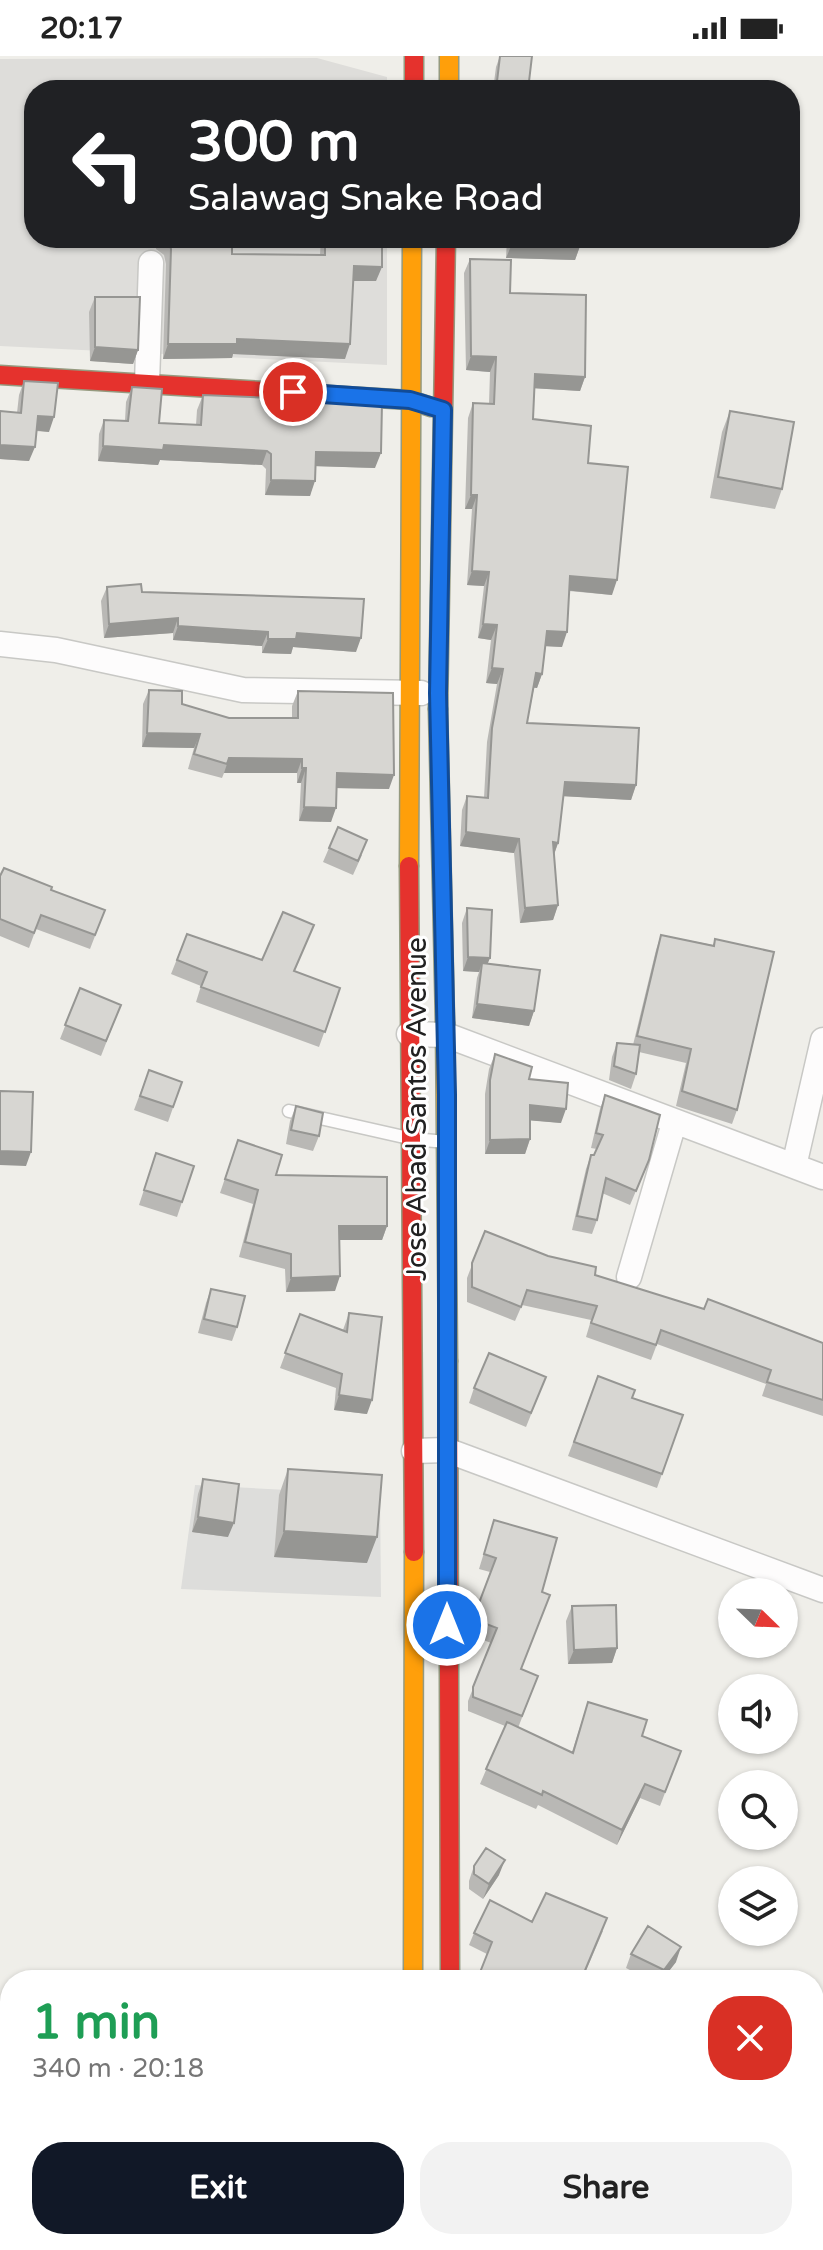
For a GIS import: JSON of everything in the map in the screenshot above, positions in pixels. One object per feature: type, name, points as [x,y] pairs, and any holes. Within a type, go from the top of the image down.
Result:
[{"type":"main road","points":[[414,56],[414,80]]},
{"type":"main road","points":[[449,56],[449,80]]},
{"type":"main road","name":"Jose Abad Santos Avenue","points":[[412,248],[407,693],[409,1034],[413,1139],[413,1970]]},
{"type":"main road","name":"Jose Abad Santos Avenue","points":[[446,248],[438,693],[446,1035],[450,1970]]},
{"type":"main road","points":[[0,375],[410,400],[443,410]]},
{"type":"street","points":[[147,383],[151,263]]},
{"type":"street","points":[[0,644],[56,650],[243,690],[438,693]]},
{"type":"street","points":[[409,1034],[446,1035],[823,1177]]},
{"type":"street","points":[[794,1166],[823,1040]]},
{"type":"street","points":[[629,1277],[674,1123]]},
{"type":"street","points":[[414,1451],[446,1450],[823,1590]]},
{"type":"lane","points":[[289,1111],[413,1139],[446,1142]]},
{"type":"shaded area","points":[[317,58],[387,77],[387,80],[24,80],[24,248],[387,248],[387,365],[0,346],[0,59]]},
{"type":"shaded area","points":[[195,1485],[380,1495],[381,1597],[181,1589]]},
{"type":"building","points":[[500,56],[532,56],[529,80],[497,80]]},
{"type":"building","points":[[232,248],[232,254],[325,255],[325,248],[382,248],[382,267],[354,266],[350,344],[237,339],[237,344],[168,344],[171,249]]},
{"type":"building","points":[[470,259],[511,260],[510,293],[586,295],[585,377],[535,374],[533,419],[591,426],[588,463],[628,467],[617,580],[570,576],[567,632],[547,631],[542,674],[536,673],[527,723],[639,728],[636,785],[565,782],[558,843],[553,842],[558,905],[525,908],[519,839],[466,832],[467,796],[488,798],[492,728],[503,669],[492,668],[497,625],[483,624],[489,572],[472,571],[477,495],[471,495],[473,403],[494,404],[496,357],[471,356]]},
{"type":"building","points":[[95,297],[140,297],[138,350],[95,347]]},
{"type":"building","points":[[24,381],[58,383],[54,417],[38,416],[35,447],[0,445],[0,411],[21,413]]},
{"type":"building","points":[[132,387],[162,389],[159,423],[201,425],[203,395],[382,403],[381,453],[316,452],[315,481],[271,480],[271,454],[267,451],[164,445],[163,450],[103,446],[104,420],[128,421]]},
{"type":"building","points":[[730,411],[794,422],[782,489],[718,477]]},
{"type":"building","points":[[141,584],[142,592],[364,599],[361,638],[297,633],[296,639],[268,639],[268,632],[178,626],[178,618],[109,624],[107,587]]},
{"type":"building","points":[[149,690],[182,691],[182,704],[229,718],[298,718],[298,691],[393,693],[394,775],[337,773],[336,808],[304,807],[306,768],[302,768],[302,759],[229,758],[227,764],[194,754],[200,734],[147,733]]},
{"type":"building","points":[[338,827],[367,840],[358,861],[329,848]]},
{"type":"building","points":[[4,868],[105,910],[95,935],[41,915],[34,933],[0,919],[0,876]]},
{"type":"building","points":[[467,908],[492,910],[490,958],[468,957]]},
{"type":"building","points":[[283,912],[314,925],[294,971],[340,988],[325,1032],[201,987],[207,972],[177,960],[187,934],[262,960]]},
{"type":"building","points":[[661,935],[714,946],[715,939],[774,952],[737,1110],[682,1091],[691,1049],[637,1036]]},
{"type":"building","points":[[482,963],[540,970],[534,1011],[477,1004]]},
{"type":"building","points":[[80,988],[121,1005],[106,1041],[65,1025]]},
{"type":"building","points":[[617,1043],[640,1045],[636,1074],[614,1066]]},
{"type":"building","points":[[495,1054],[532,1067],[529,1079],[568,1083],[566,1109],[530,1105],[530,1139],[490,1140],[490,1080]]},
{"type":"building","points":[[149,1070],[182,1082],[173,1107],[140,1096]]},
{"type":"building","points":[[0,1091],[33,1092],[31,1152],[0,1151]]},
{"type":"building","points":[[605,1095],[660,1115],[649,1160],[636,1191],[606,1178],[597,1220],[577,1216],[591,1155],[594,1155],[603,1135],[596,1133]]},
{"type":"building","points":[[296,1106],[323,1113],[319,1136],[291,1130]]},
{"type":"building","points":[[238,1140],[282,1155],[276,1175],[387,1177],[387,1226],[339,1226],[340,1276],[291,1278],[291,1254],[245,1242],[258,1190],[225,1179]]},
{"type":"building","points":[[156,1153],[194,1166],[182,1202],[144,1190]]},
{"type":"building","points":[[485,1231],[548,1256],[596,1267],[595,1275],[704,1309],[708,1299],[823,1343],[823,1400],[767,1382],[771,1370],[661,1330],[656,1345],[591,1323],[597,1306],[527,1290],[521,1307],[472,1287],[472,1263]]},
{"type":"building","points":[[211,1289],[245,1296],[237,1327],[204,1319]]},
{"type":"building","points":[[349,1313],[382,1317],[372,1400],[339,1395],[342,1374],[285,1353],[300,1314],[347,1332]]},
{"type":"building","points":[[489,1353],[546,1377],[531,1413],[474,1388]]},
{"type":"building","points":[[598,1376],[635,1390],[632,1398],[683,1415],[662,1474],[574,1442]]},
{"type":"building","points":[[288,1469],[382,1475],[377,1537],[284,1531]]},
{"type":"building","points":[[203,1479],[239,1484],[234,1523],[198,1517]]},
{"type":"building","points":[[494,1520],[557,1538],[542,1592],[550,1595],[521,1669],[538,1676],[522,1716],[473,1697],[473,1687],[497,1628],[473,1619],[496,1558],[484,1554]]},
{"type":"building","points":[[616,1605],[617,1648],[574,1650],[572,1606]]},
{"type":"building","points":[[588,1702],[647,1720],[642,1736],[681,1751],[665,1792],[645,1784],[622,1830],[543,1791],[542,1795],[486,1769],[507,1722],[573,1753]]},
{"type":"building","points":[[486,1848],[505,1860],[489,1884],[474,1874],[474,1866]]},
{"type":"building","points":[[546,1893],[607,1918],[585,1970],[481,1970],[492,1942],[474,1933],[490,1900],[532,1922]]},
{"type":"building","points":[[648,1926],[681,1947],[664,1970],[631,1954]]},
{"type":"traffic: fast","points":[[438,709],[445,1023]]},
{"type":"traffic: slow","points":[[449,56],[449,80]]},
{"type":"traffic: slow","points":[[409,866],[412,248]]},
{"type":"traffic: slow","points":[[445,1023],[448,1361]]},
{"type":"traffic: slow","points":[[413,1970],[414,1552]]},
{"type":"traffic: jam","points":[[414,56],[414,80]]},
{"type":"traffic: jam","points":[[438,709],[446,248]]},
{"type":"traffic: jam","points":[[0,375],[410,400],[431,407]]},
{"type":"traffic: jam","points":[[409,866],[414,1552]]},
{"type":"traffic: jam","points":[[448,1361],[450,1970]]},
{"type":"route","points":[[293,392],[410,400],[443,410],[438,693],[447,1095],[447,1625]]}]
